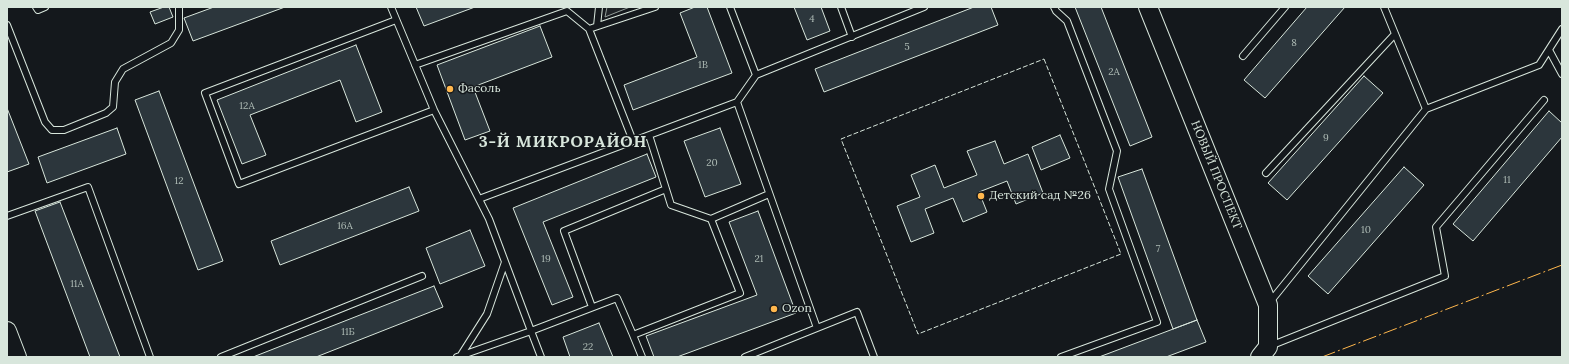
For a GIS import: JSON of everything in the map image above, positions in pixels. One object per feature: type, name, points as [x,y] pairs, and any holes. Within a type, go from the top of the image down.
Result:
[{"type":"street","name":"НОВЫЙ ПРОСПЕКТ","points":[[1148,7],[1268,305],[1264,352]]},
{"type":"street","points":[[7,331],[17,357]]},
{"type":"lane","points":[[36,7],[38,10],[45,7]]},
{"type":"lane","points":[[7,25],[45,122],[52,130],[64,130],[106,113],[113,107],[116,82],[123,69],[171,43],[179,30],[179,7]]},
{"type":"lane","points":[[391,7],[434,110],[489,219],[541,357]]},
{"type":"lane","points":[[597,26],[599,7]]},
{"type":"lane","points":[[588,29],[655,7]]},
{"type":"lane","points":[[730,7],[756,75]]},
{"type":"lane","points":[[841,7],[852,37]]},
{"type":"lane","points":[[905,7],[908,14]]},
{"type":"lane","points":[[479,199],[737,102],[756,75],[924,7]]},
{"type":"lane","points":[[1054,7],[1067,21],[1117,151],[1109,188],[1157,322],[1061,357]]},
{"type":"lane","points":[[1243,56],[1285,7]]},
{"type":"lane","points":[[1384,7],[1426,109]]},
{"type":"lane","points":[[415,65],[567,11],[588,29],[633,141]]},
{"type":"lane","points":[[396,20],[205,93],[239,184],[434,110]]},
{"type":"lane","points":[[1268,305],[1426,109],[1539,65],[1562,29]]},
{"type":"lane","points":[[1266,173],[1395,34]]},
{"type":"lane","points":[[1549,50],[1562,74]]},
{"type":"lane","points":[[1264,352],[1445,276],[1436,227],[1544,100]]},
{"type":"lane","points":[[737,102],[817,328]]},
{"type":"lane","points":[[649,135],[671,205],[711,219],[769,194]]},
{"type":"lane","points":[[7,216],[88,187],[150,357]]},
{"type":"lane","points":[[592,307],[564,231],[666,189]]},
{"type":"lane","points":[[633,335],[740,293],[711,219]]},
{"type":"lane","points":[[459,356],[487,314],[505,262]]},
{"type":"lane","points":[[221,357],[422,276]]},
{"type":"lane","points":[[459,356],[531,331],[617,298],[642,357]]},
{"type":"lane","points":[[744,357],[857,312],[874,357]]},
{"type":"shaded area","points":[[607,7],[630,7],[605,17]]},
{"type":"building","points":[[164,7],[169,7],[173,17],[155,24],[150,12]]},
{"type":"building","points":[[214,7],[285,7],[193,41],[184,18]]},
{"type":"building","points":[[416,7],[475,7],[424,26]]},
{"type":"building","points":[[695,7],[707,7],[732,73],[633,110],[624,85],[697,57],[680,13]]},
{"type":"building","points":[[794,7],[821,7],[830,31],[807,40]]},
{"type":"building","points":[[974,7],[991,7],[998,25],[824,92],[815,69]]},
{"type":"building","points":[[1075,7],[1101,7],[1152,137],[1130,146]]},
{"type":"building","points":[[1307,7],[1345,7],[1265,98],[1244,80]]},
{"type":"building","points":[[540,26],[552,57],[473,87],[490,131],[465,140],[437,65]]},
{"type":"building","points":[[356,45],[382,112],[356,122],[340,80],[250,115],[266,155],[242,164],[217,100]]},
{"type":"building","points":[[1364,76],[1383,93],[1287,200],[1268,183]]},
{"type":"building","points":[[159,91],[223,261],[198,270],[135,100]]},
{"type":"building","points":[[7,108],[29,164],[7,172]]},
{"type":"building","points":[[1549,111],[1562,123],[1562,137],[1473,241],[1453,224]]},
{"type":"building","points":[[117,128],[126,154],[47,183],[38,157]]},
{"type":"building","points":[[720,128],[741,184],[705,197],[684,141]]},
{"type":"building","points":[[1060,135],[1070,158],[1041,170],[1032,147]]},
{"type":"building","points":[[995,141],[1004,164],[1028,154],[1043,193],[1016,204],[1007,181],[979,192],[987,212],[963,222],[953,198],[925,209],[934,233],[911,242],[897,206],[920,197],[911,175],[935,165],[944,188],[977,175],[967,151]]},
{"type":"building","points":[[647,154],[656,177],[543,222],[573,297],[552,305],[513,208]]},
{"type":"building","points":[[1404,167],[1424,185],[1328,294],[1308,276]]},
{"type":"building","points":[[1142,169],[1197,320],[1173,329],[1118,177]]},
{"type":"building","points":[[409,187],[419,211],[280,265],[271,241]]},
{"type":"building","points":[[60,202],[120,357],[90,357],[35,211]]},
{"type":"building","points":[[758,211],[796,313],[677,357],[654,357],[646,336],[757,295],[729,222]]},
{"type":"building","points":[[470,230],[485,266],[440,284],[426,248]]},
{"type":"building","points":[[434,286],[443,307],[316,357],[253,357]]},
{"type":"building","points":[[1197,320],[1206,342],[1166,357],[1099,357]]},
{"type":"building","points":[[599,323],[613,357],[570,357],[563,337]]},
{"type":"fence","points":[[1044,59],[1121,254],[918,334],[841,139],[1044,59]]},
{"type":"power","points":[[1322,357],[1562,265]]},
{"type":"place","name":"Фасоль","points":[[450,89]]},
{"type":"place","name":"Детский сад №26","points":[[981,196]]},
{"type":"place","name":"Ozon","points":[[774,309]]},
{"type":"district","name":"3-Й МИКРОРАЙОН","points":[[563,142]]}]
